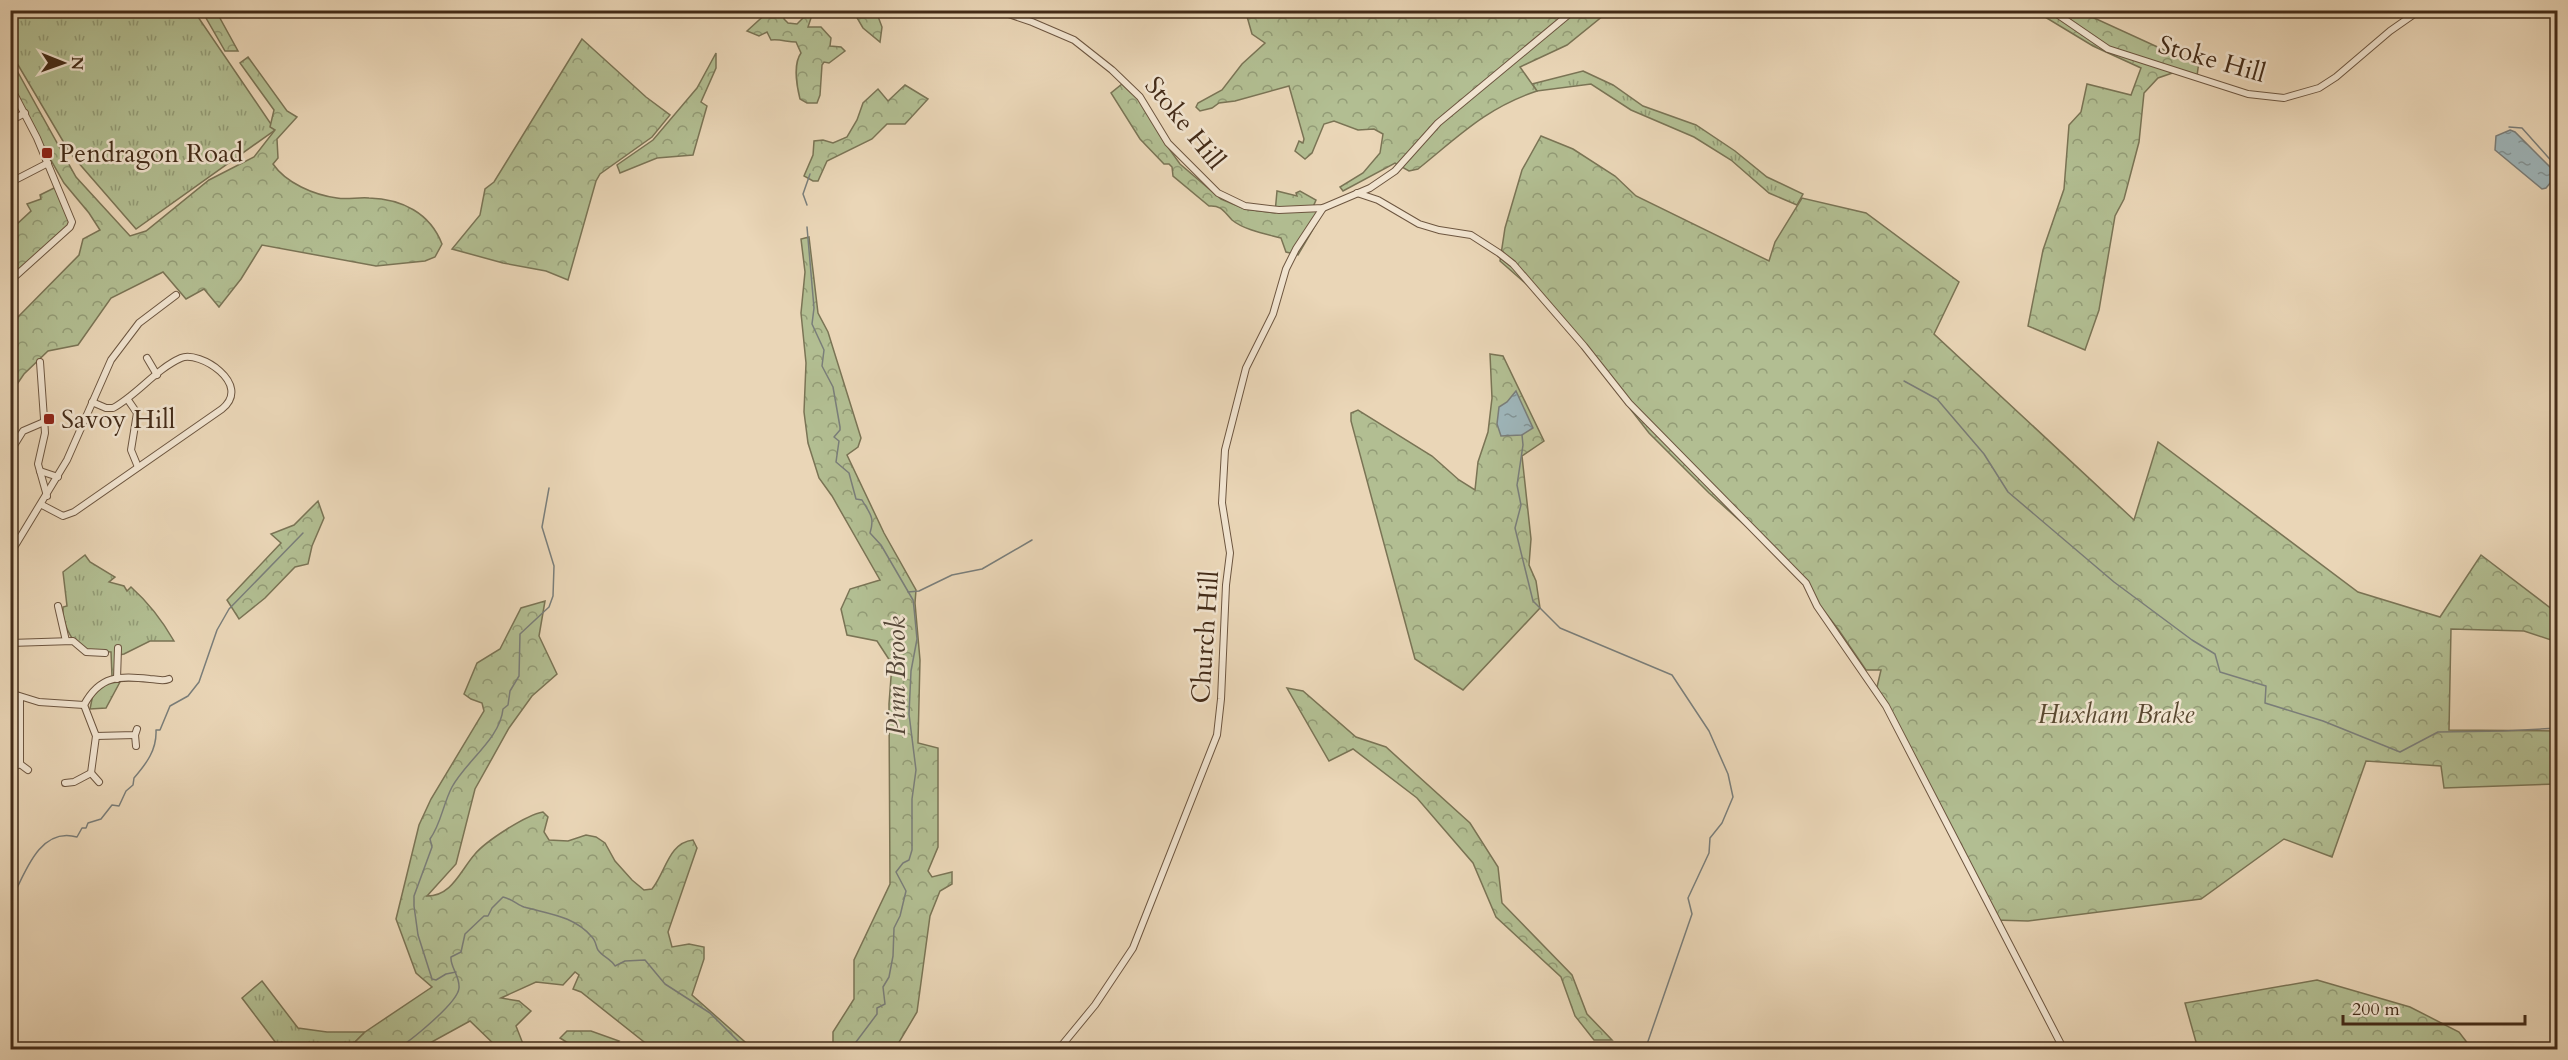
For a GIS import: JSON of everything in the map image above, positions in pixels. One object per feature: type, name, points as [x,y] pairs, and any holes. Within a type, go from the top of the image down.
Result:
[{"type":"street","name":"Stoke Hill","points":[[998,10],[1074,40],[1112,70],[1140,97],[1168,143],[1218,193],[1245,206],[1279,210],[1323,208],[1370,188],[1395,171],[1438,123],[1574,10]]},
{"type":"street","name":"Stoke Hill","points":[[2051,10],[2108,49],[2248,94],[2284,98],[2319,88],[2336,77],[2390,31],[2420,10]]},
{"type":"street","points":[[10,86],[48,163],[72,222],[70,227],[10,281]]},
{"type":"street","points":[[10,122],[25,113]]},
{"type":"street","points":[[17,179],[48,163]]},
{"type":"street","points":[[1370,188],[1372,198]]},
{"type":"street","points":[[1357,193],[1372,198],[1419,224],[1471,235],[1499,252],[1513,264],[1584,345],[1629,403],[1806,584],[1817,606],[1886,706],[2064,1050]]},
{"type":"street","name":"Church Hill","points":[[1058,1050],[1095,1005],[1133,948],[1214,743],[1221,699],[1225,594],[1230,553],[1222,503],[1225,450],[1246,368],[1273,314],[1286,269],[1296,249],[1323,208]]},
{"type":"street","points":[[10,554],[58,477],[104,372],[120,345],[139,323],[176,295]]},
{"type":"street","points":[[42,505],[57,514],[68,515],[222,409],[233,397],[230,382],[224,375],[194,356],[181,358],[128,400],[111,409],[92,402]]},
{"type":"street","points":[[147,358],[157,375]]},
{"type":"street","points":[[39,362],[36,374],[45,440],[38,464],[47,496]]},
{"type":"street","points":[[128,400],[137,412],[131,450],[138,467]]},
{"type":"street","points":[[10,452],[23,430],[44,422]]},
{"type":"street","points":[[40,471],[58,477]]},
{"type":"street","points":[[58,606],[66,641]]},
{"type":"street","points":[[10,643],[66,641],[75,642],[86,652],[105,653]]},
{"type":"street","points":[[117,679],[118,648]]},
{"type":"street","points":[[142,669],[142,678]]},
{"type":"street","points":[[84,705],[96,686],[103,681],[142,678],[164,681],[170,679]]},
{"type":"street","points":[[10,693],[53,704],[84,705]]},
{"type":"street","points":[[20,697],[20,764]]},
{"type":"street","points":[[84,705],[96,736],[91,773],[99,782]]},
{"type":"street","points":[[96,736],[136,732],[136,746]]},
{"type":"street","points":[[10,769],[20,764]]},
{"type":"street","points":[[20,764],[28,770]]},
{"type":"street","points":[[65,783],[74,782],[91,773]]},
{"type":"green space","points":[[770,10],[784,11],[784,19],[788,23],[797,24],[807,14],[811,18],[808,27],[821,27],[831,38],[830,46],[841,47],[845,51],[829,63],[824,62],[822,65],[820,95],[817,103],[807,103],[800,99],[796,69],[801,53],[796,42],[771,40],[767,32],[759,36],[747,31]]},
{"type":"green space","points":[[10,11],[194,11],[275,130],[136,229],[70,153],[11,53]]},
{"type":"green space","points":[[202,11],[216,11],[238,51],[225,51]]},
{"type":"green space","points":[[853,11],[876,11],[882,27],[880,42],[863,28]]},
{"type":"green space","points":[[1243,11],[1609,11],[1567,45],[1520,67],[1537,91],[1488,114],[1418,169],[1409,171],[1395,163],[1343,191],[1340,187],[1363,173],[1380,153],[1383,134],[1374,129],[1358,130],[1334,121],[1324,124],[1312,153],[1305,159],[1295,151],[1299,141],[1303,143],[1304,139],[1289,86],[1235,101],[1219,103],[1212,108],[1200,111],[1196,107],[1198,103],[1222,90],[1242,64],[1265,43],[1252,34],[1246,13]]},
{"type":"green space","points":[[2035,11],[2079,11],[2175,55],[2199,61],[2197,76],[2181,70],[2158,78],[2144,93],[2139,142],[2124,199],[2115,216],[2099,310],[2085,350],[2028,326],[2043,250],[2064,189],[2069,125],[2081,112],[2087,84],[2131,95],[2141,68],[2093,46]]},
{"type":"green space","points":[[582,39],[646,97],[670,115],[652,137],[600,174],[596,181],[568,280],[546,271],[503,263],[452,249],[480,215],[485,189],[494,182]]},
{"type":"green space","points":[[716,53],[716,68],[701,102],[707,106],[693,155],[657,158],[620,173],[617,165],[653,140],[697,88]]},
{"type":"green space","points":[[248,57],[287,111],[297,117],[277,139],[278,158],[273,164],[279,171],[301,187],[319,194],[341,199],[365,198],[393,201],[413,210],[422,216],[437,233],[442,244],[435,257],[425,261],[376,266],[262,245],[241,279],[219,307],[204,289],[186,299],[163,272],[111,298],[78,345],[48,351],[24,374],[11,393],[11,324],[79,255],[83,239],[100,230],[64,183],[11,90],[10,58],[76,177],[130,236],[146,231],[209,180],[254,157],[275,130],[270,127],[274,110],[240,63]]},
{"type":"green space","points":[[1583,71],[1613,85],[1643,106],[1696,125],[1735,151],[1767,177],[1803,194],[1797,205],[1769,193],[1731,160],[1694,137],[1631,110],[1591,84],[1537,91],[1532,84]]},
{"type":"green space","points":[[1122,84],[1140,101],[1180,164],[1221,199],[1245,209],[1275,213],[1277,191],[1297,196],[1296,193],[1300,191],[1316,200],[1313,207],[1322,214],[1298,255],[1286,252],[1281,238],[1243,226],[1232,220],[1220,208],[1209,206],[1173,176],[1172,167],[1164,164],[1140,139],[1111,93]]},
{"type":"green space","points":[[905,85],[928,99],[905,124],[887,124],[872,139],[827,161],[818,181],[804,176],[813,155],[814,141],[823,140],[833,143],[847,137],[857,120],[863,103],[878,89],[888,101]]},
{"type":"green space","name":"Huxham Brake","points":[[1541,136],[1573,149],[1615,176],[1636,196],[1769,261],[1775,242],[1802,198],[1866,213],[1959,282],[1934,334],[2134,520],[2158,442],[2358,592],[2440,617],[2481,555],[2557,613],[2557,642],[2524,631],[2451,629],[2449,730],[2557,731],[2557,784],[2444,788],[2441,766],[2366,761],[2332,857],[2284,839],[2201,899],[2028,921],[1995,920],[1877,687],[1881,670],[1866,670],[1804,585],[1758,537],[1709,493],[1649,433],[1548,303],[1500,261],[1505,228],[1522,170]]},
{"type":"green space","points":[[56,187],[69,218],[69,227],[11,280],[11,224],[14,221],[18,223],[31,211],[27,204],[41,199],[40,195]]},
{"type":"green space","points":[[809,237],[818,313],[828,332],[861,438],[858,447],[847,455],[884,533],[916,590],[920,660],[918,743],[938,748],[938,847],[928,871],[932,877],[952,872],[952,884],[940,891],[930,916],[917,1012],[895,1049],[833,1049],[833,1032],[854,999],[854,960],[890,884],[889,704],[892,664],[877,641],[847,635],[841,609],[850,589],[880,580],[832,496],[819,478],[808,443],[804,412],[806,363],[801,313],[805,272],[801,239]]},
{"type":"green space","points":[[1490,354],[1503,356],[1544,441],[1522,456],[1531,539],[1529,565],[1536,581],[1540,608],[1463,690],[1415,659],[1351,421],[1351,413],[1358,410],[1432,456],[1459,480],[1475,490],[1478,462],[1488,432],[1492,398]]},
{"type":"green space","points":[[318,501],[324,518],[312,546],[308,564],[295,567],[265,598],[239,619],[227,600],[281,543],[271,534],[294,525]]},
{"type":"green space","points":[[85,555],[90,562],[115,577],[109,582],[124,586],[127,591],[131,587],[138,593],[155,612],[174,641],[150,641],[119,655],[119,676],[112,677],[111,652],[92,651],[78,645],[65,624],[63,607],[67,606],[63,572]]},
{"type":"green space","points":[[545,601],[539,636],[557,674],[532,696],[509,728],[475,789],[456,864],[427,896],[436,895],[449,887],[475,854],[497,836],[517,823],[543,812],[548,817],[544,832],[549,840],[568,841],[586,835],[596,837],[605,843],[615,861],[644,890],[652,889],[673,852],[685,842],[693,840],[697,848],[668,932],[672,947],[689,944],[704,947],[704,959],[692,995],[753,1049],[653,1049],[581,992],[573,989],[579,975],[575,972],[563,985],[536,982],[501,998],[519,1001],[531,1011],[516,1026],[525,1049],[499,1049],[470,1021],[419,1049],[348,1049],[365,1032],[432,987],[416,973],[396,919],[419,825],[431,799],[484,711],[482,703],[464,694],[477,663],[500,649],[521,608]]},
{"type":"green space","points":[[120,682],[106,708],[90,709],[93,694],[108,683]]},
{"type":"green space","points":[[1287,688],[1303,691],[1356,737],[1386,747],[1470,823],[1498,867],[1502,903],[1572,975],[1587,1014],[1612,1040],[1594,1040],[1575,1016],[1561,977],[1496,917],[1473,863],[1417,798],[1353,749],[1329,761]]},
{"type":"green space","points":[[2317,980],[2410,1007],[2459,1032],[2472,1049],[2198,1049],[2185,1003]]},
{"type":"green space","points":[[262,981],[298,1028],[327,1032],[365,1032],[348,1049],[312,1049],[276,1043],[242,998]]},
{"type":"green space","points":[[567,1031],[591,1031],[619,1041],[611,1047],[568,1043],[560,1038]]},
{"type":"water","points":[[2510,130],[2515,132],[2554,171],[2556,176],[2546,188],[2542,189],[2495,150],[2496,136]]},
{"type":"water","points":[[1516,391],[1533,428],[1522,435],[1501,436],[1497,424],[1499,407],[1507,402]]},
{"type":"waterway","points":[[2509,127],[2522,128],[2555,165],[2558,165]]},
{"type":"waterway","name":"Pinn Brook","points":[[807,205],[803,194],[810,174]]},
{"type":"waterway","name":"Pinn Brook","points":[[807,227],[814,308],[812,324],[824,350],[822,366],[833,387],[840,427],[834,437],[839,441],[836,462],[849,473],[856,499],[862,500],[871,516],[870,533],[881,545],[913,600],[917,639],[911,671],[909,714],[916,770],[912,799],[912,850],[909,860],[903,863],[896,872],[906,891],[900,916],[894,928],[893,956],[889,977],[883,987],[885,1004],[877,1008],[877,1014],[850,1050]]},
{"type":"waterway","points":[[1904,381],[1937,399],[1984,454],[2008,492],[2114,582],[2192,640],[2215,654],[2220,672],[2266,686],[2265,703],[2323,721],[2400,752],[2438,732],[2558,728]]},
{"type":"waterway","points":[[1522,435],[1523,445],[1517,485],[1521,505],[1515,528],[1533,601],[1560,628],[1672,675],[1709,731],[1728,774],[1733,797],[1722,823],[1710,838],[1709,853],[1688,898],[1692,914],[1645,1050]]},
{"type":"waterway","points":[[456,972],[446,974],[436,980],[432,979],[418,935],[414,896],[432,847],[430,839],[452,787],[496,730],[503,709],[508,705],[510,691],[519,676],[520,634],[549,607],[553,596],[554,566],[542,527],[549,488]]},
{"type":"waterway","points":[[10,903],[27,867],[43,846],[52,839],[64,836],[77,837],[82,828],[86,828],[88,823],[101,819],[112,805],[119,806],[126,791],[133,785],[134,778],[150,756],[155,744],[156,730],[160,730],[170,706],[188,696],[199,682],[217,630],[229,609],[303,533]]},
{"type":"waterway","points":[[908,592],[919,591],[952,575],[982,569],[1032,540]]},
{"type":"waterway","name":"Pinn Brook","points":[[395,1050],[431,1022],[456,995],[459,984],[451,957],[461,952],[465,934],[484,916],[488,916],[492,908],[503,897],[524,907],[577,924],[592,937],[598,950],[615,966],[625,961],[645,960],[665,984],[710,1013],[747,1050]]},
{"type":"place","name":"Pendragon Road","points":[[47,153]]},
{"type":"place","name":"Savoy Hill","points":[[49,419]]}]
